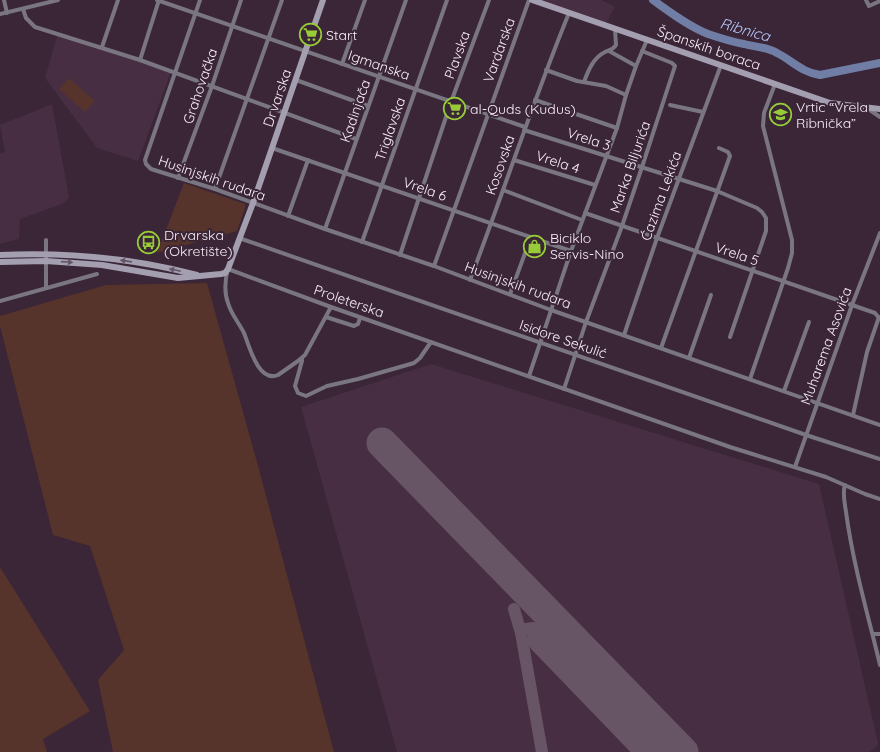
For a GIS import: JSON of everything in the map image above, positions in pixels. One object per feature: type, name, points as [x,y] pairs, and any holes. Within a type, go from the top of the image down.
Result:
[{"type":"main road","name":"Drvarska","points":[[253,203],[323,0]]},
{"type":"main road","name":"Španskih boraca","points":[[530,0],[830,103],[880,109]]},
{"type":"main road","points":[[0,255],[46,258],[102,258],[178,270],[200,276],[221,274],[225,273],[228,269],[253,203]]},
{"type":"main road","points":[[0,262],[46,258]]},
{"type":"street","points":[[4,0],[7,13]]},
{"type":"street","points":[[0,14],[58,0]]},
{"type":"street","points":[[102,47],[118,0]]},
{"type":"street","points":[[140,60],[158,0]]},
{"type":"street","name":"Igmanska","points":[[158,0],[524,128]]},
{"type":"street","points":[[174,73],[200,0]]},
{"type":"street","name":"Grahovačka","points":[[178,178],[212,86],[241,0]]},
{"type":"street","points":[[215,190],[282,0]]},
{"type":"street","points":[[342,64],[365,0]]},
{"type":"street","name":"Kadinjača","points":[[325,229],[406,0]]},
{"type":"street","name":"Triglavska","points":[[362,242],[447,0]]},
{"type":"street","name":"Plavska","points":[[400,255],[451,102],[489,0]]},
{"type":"street","name":"Vardarska","points":[[434,266],[530,0]]},
{"type":"street","points":[[542,4],[548,0]]},
{"type":"street","points":[[866,0],[869,6],[880,1]]},
{"type":"street","points":[[23,9],[26,18],[35,27],[140,60],[356,139]]},
{"type":"street","name":"Kosovska","points":[[470,280],[514,160],[524,128],[569,13]]},
{"type":"street","points":[[584,82],[592,64],[600,55],[614,48],[616,45],[615,29]]},
{"type":"street","points":[[529,376],[571,251],[617,128],[626,95],[647,40]]},
{"type":"street","points":[[609,51],[636,66]]},
{"type":"street","name":"Marka Biljurića","points":[[564,389],[586,322],[622,226],[675,66],[672,63],[642,51]]},
{"type":"street","name":"Ćazima Lekića","points":[[624,335],[657,238],[721,65]]},
{"type":"street","points":[[546,70],[584,82],[606,86],[626,95]]},
{"type":"street","name":"Husinjskih rudara","points":[[174,73],[144,160],[148,167],[157,172],[215,190],[434,266],[551,310],[880,424]]},
{"type":"street","points":[[296,80],[368,106]]},
{"type":"street","points":[[750,379],[791,258],[792,240],[763,126],[764,113],[775,84]]},
{"type":"street","points":[[535,100],[617,128]]},
{"type":"street","points":[[670,105],[703,112]]},
{"type":"street","points":[[867,108],[880,117]]},
{"type":"street","name":"Vrela 3","points":[[524,128],[717,191],[760,209],[766,218],[767,226],[753,271]]},
{"type":"street","name":"Vrela 6","points":[[272,148],[571,251]]},
{"type":"street","points":[[661,348],[730,156],[728,152],[719,148]]},
{"type":"street","points":[[288,216],[308,160]]},
{"type":"street","name":"Vrela 4","points":[[514,160],[595,185]]},
{"type":"street","points":[[503,190],[582,220]]},
{"type":"street","name":"Vrela 5","points":[[585,213],[875,313],[879,318]]},
{"type":"street","name":"Muharema Asovića","points":[[795,467],[852,305],[880,233]]},
{"type":"street","points":[[510,294],[531,237]]},
{"type":"street","name":"Isidore Sekulić","points":[[239,238],[806,435],[880,459]]},
{"type":"street","points":[[46,240],[46,288]]},
{"type":"street","points":[[228,269],[226,290],[228,303],[244,334],[253,359],[259,368],[275,376],[302,359]]},
{"type":"street","name":"Proleterska","points":[[228,269],[360,318],[730,447],[826,477],[880,499]]},
{"type":"street","points":[[730,337],[753,271]]},
{"type":"street","points":[[0,300],[97,274]]},
{"type":"street","points":[[689,358],[711,295]]},
{"type":"street","points":[[330,307],[326,317],[302,359],[295,388],[298,393],[306,396],[327,386],[358,380],[414,363],[420,358],[431,342]]},
{"type":"street","points":[[326,317],[354,326],[358,324],[360,318]]},
{"type":"street","points":[[853,415],[867,352],[879,318]]},
{"type":"street","points":[[784,391],[809,322]]},
{"type":"street","points":[[845,485],[844,494],[848,525],[880,665]]},
{"type":"street","points":[[873,634],[880,634]]},
{"type":"shaded area","points":[[539,0],[601,0],[615,7],[606,24]]},
{"type":"shaded area","points":[[58,33],[171,72],[138,161],[97,148],[45,78]]},
{"type":"shaded area","points":[[69,78],[95,101],[85,112],[59,89]]},
{"type":"shaded area","points":[[52,104],[69,198],[62,204],[20,219],[19,239],[0,244],[0,153],[5,152],[0,125]]},
{"type":"shaded area","points":[[184,183],[245,204],[237,231],[157,253]]},
{"type":"shaded area","points":[[207,283],[257,462],[334,752],[113,752],[98,680],[124,650],[90,546],[53,535],[0,326],[0,316],[106,285]]},
{"type":"shaded area","points":[[431,364],[819,484],[878,743],[876,747],[869,752],[397,752],[301,407]]},
{"type":"shaded area","points":[[0,567],[90,711],[43,739],[47,752],[0,752]]},
{"type":"waterway","name":"Ribnica","points":[[653,0],[701,31],[730,41],[769,49],[813,74],[820,75],[880,63]]},
{"type":"taxiway","points":[[514,609],[521,633],[542,752]]},
{"type":"taxiway","points":[[521,633],[526,629],[533,628]]},
{"type":"runway","points":[[382,443],[683,752]]},
{"type":"runway","points":[[543,639],[652,752]]},
{"type":"place","name":"Start","points":[[311,35]]},
{"type":"place","name":"al-Quds (Kudus)","points":[[454,109]]},
{"type":"place","name":"Vrtic “Vrela Ribnička”","points":[[780,115]]},
{"type":"place","name":"Drvarska (Okretište)","points":[[148,243]]},
{"type":"place","name":"Biciklo Servis-Nino","points":[[534,246]]}]
